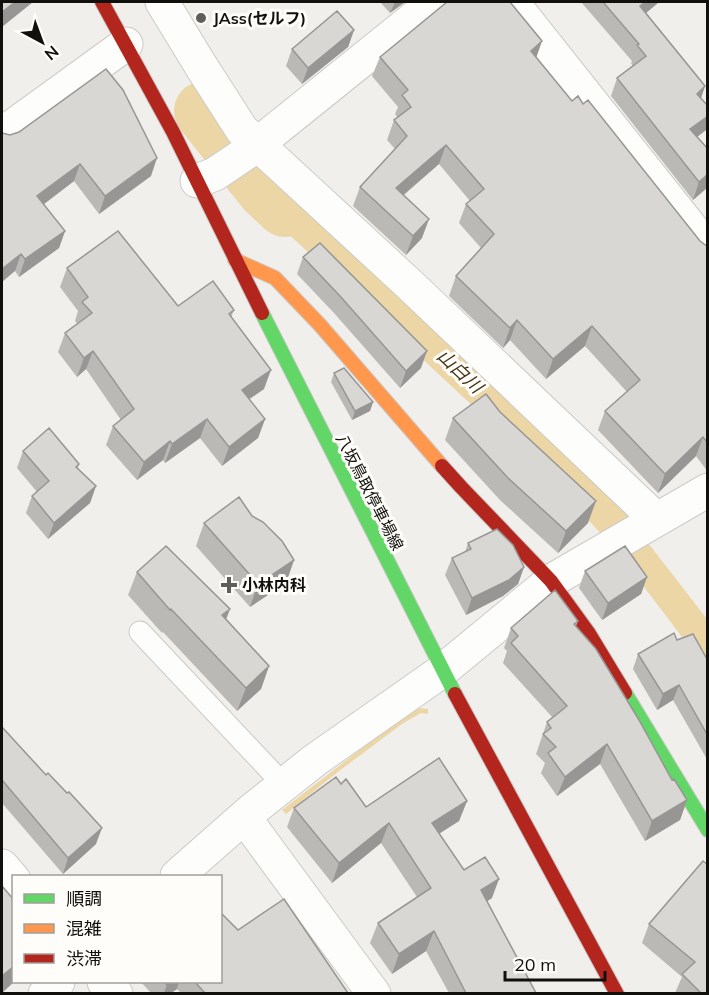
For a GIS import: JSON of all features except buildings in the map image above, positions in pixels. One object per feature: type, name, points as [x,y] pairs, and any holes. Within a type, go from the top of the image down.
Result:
[{"type":"main road","name":"八坂鳥取停車場線","points":[[110,4],[126,44],[174,132],[235,260],[442,671],[617,993]]},
{"type":"main road","points":[[235,260],[276,278],[461,487],[551,581],[588,632],[708,830]]},
{"type":"street","points":[[162,2],[242,130],[409,284],[656,519]]},
{"type":"street","points":[[197,181],[214,174],[257,143],[434,2]]},
{"type":"street","points":[[513,2],[708,249]]},
{"type":"street","points":[[2,134],[126,44]]},
{"type":"street","points":[[178,875],[244,817],[315,760],[442,671],[551,581],[708,490]]},
{"type":"street","points":[[244,817],[374,993]]},
{"type":"street","points":[[2,866],[12,878]]},
{"type":"lane","points":[[140,632],[284,785]]},
{"type":"water","points":[[258,162],[617,497],[645,539],[707,619],[707,670],[619,554],[593,525],[491,423],[265,212],[238,200],[229,191],[238,177]]},
{"type":"water","points":[[419,708],[428,709],[428,714],[421,713],[402,724],[286,814],[282,810],[396,722]]},
{"type":"waterway","name":"山白川","points":[[204,111],[267,190],[285,207]]},
{"type":"traffic: fast","points":[[262,313],[455,694]]},
{"type":"traffic: fast","points":[[625,693],[708,830]]},
{"type":"traffic: slow","points":[[235,260],[275,278],[320,325],[442,466]]},
{"type":"traffic: jam","points":[[102,2],[173,132],[262,313]]},
{"type":"traffic: jam","points":[[442,466],[551,581],[588,632],[625,693]]},
{"type":"traffic: jam","points":[[455,694],[617,994]]},
{"type":"place","name":"JAss(セルフ)","points":[[201,18]]},
{"type":"place","name":"小林内科","points":[[229,585]]}]
